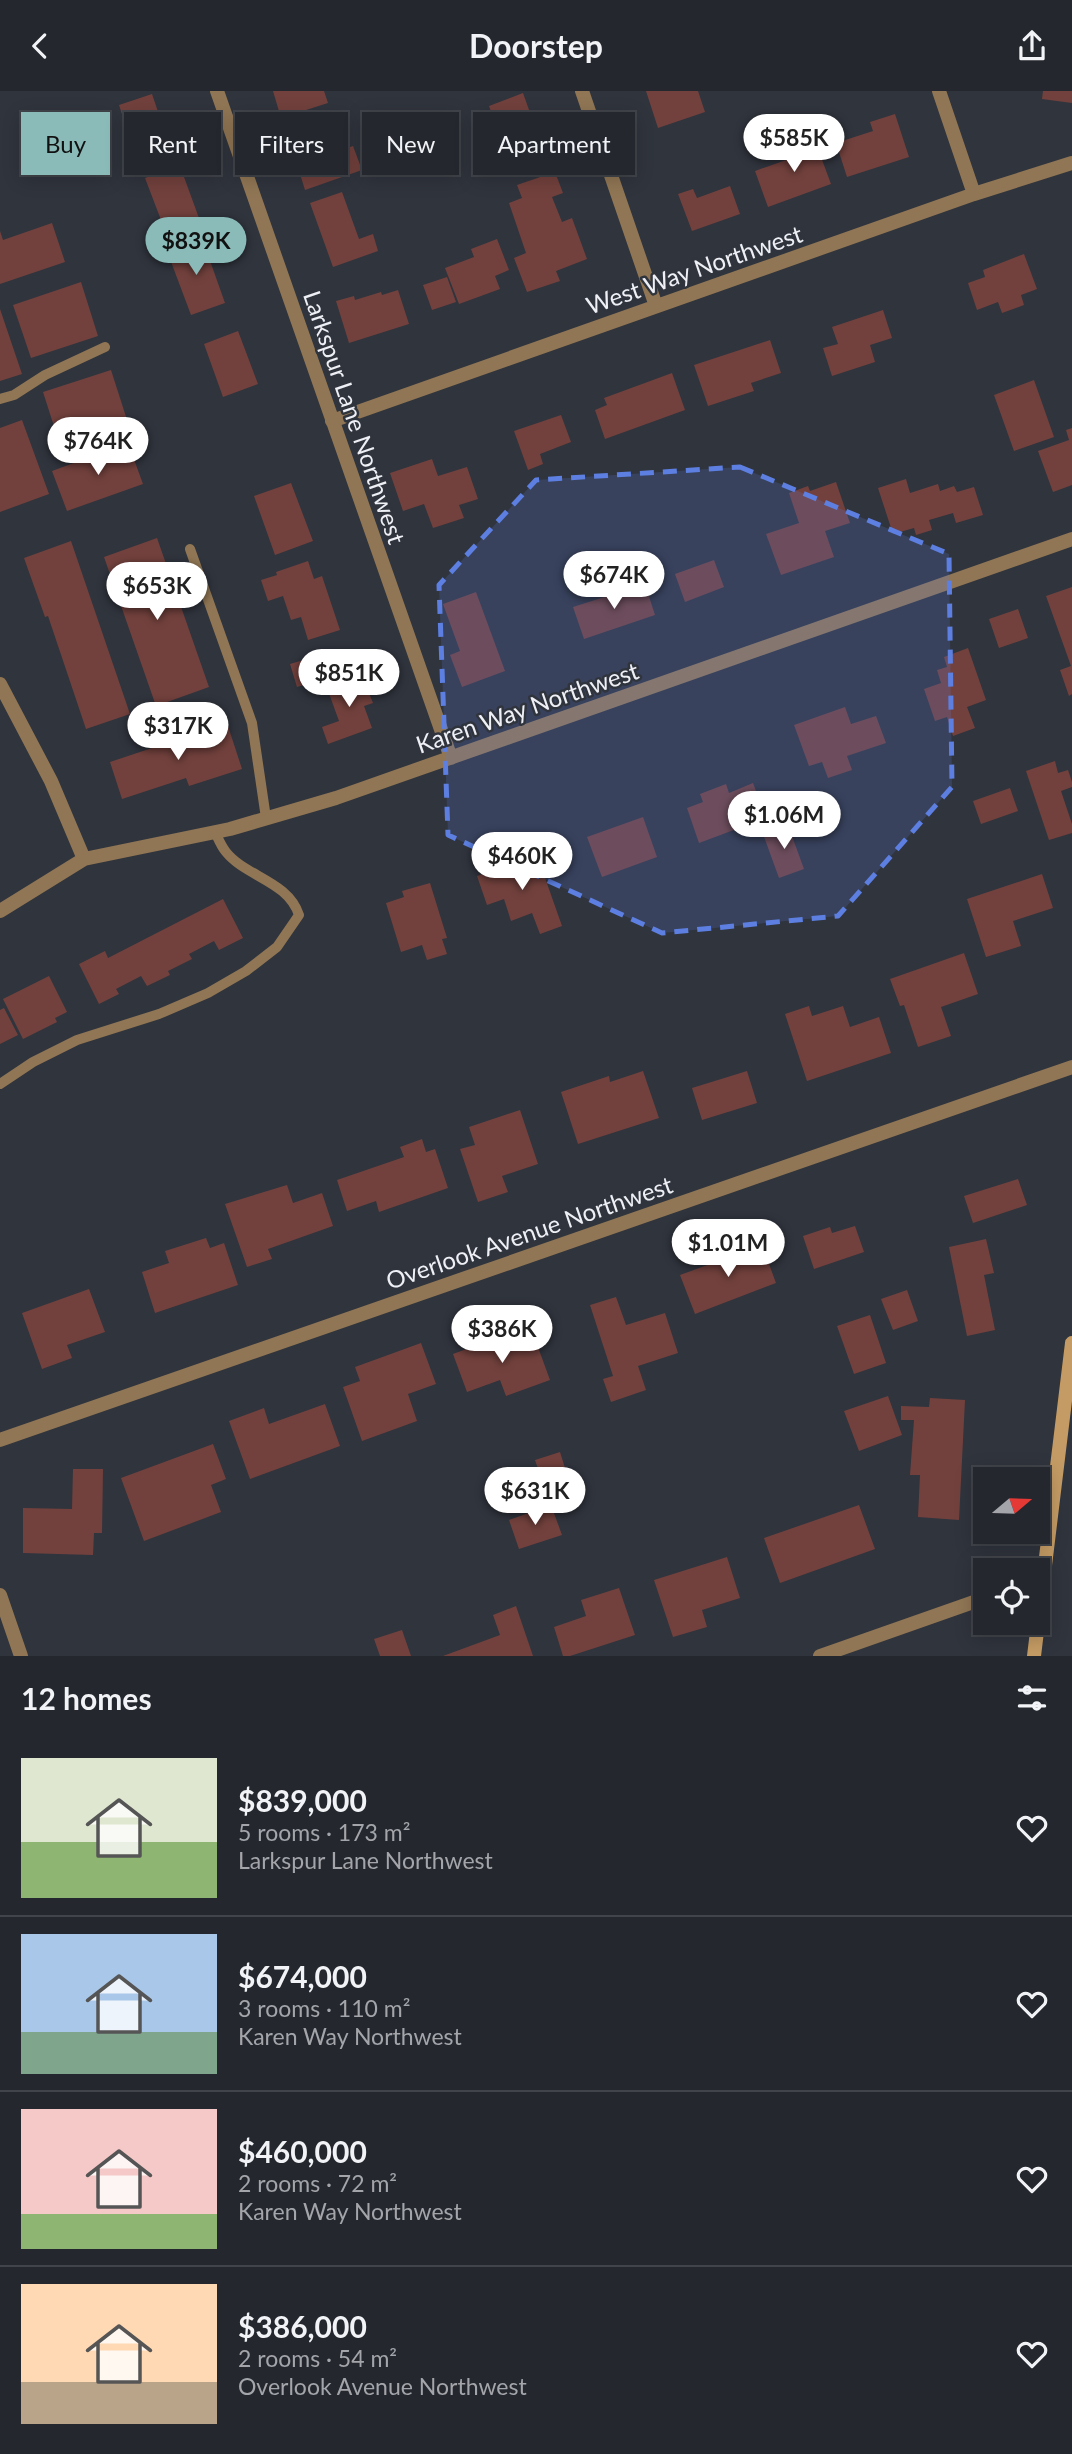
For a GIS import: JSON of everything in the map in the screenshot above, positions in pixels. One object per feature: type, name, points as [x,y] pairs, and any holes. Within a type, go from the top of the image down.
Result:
[{"type":"main road","points":[[1045,1558],[1072,1343]]},
{"type":"main road","points":[[1034,1656],[1036,1635]]},
{"type":"street","name":"Larkspur Lane Northwest","points":[[217,91],[451,758]]},
{"type":"street","points":[[582,91],[656,306]]},
{"type":"street","points":[[939,91],[974,194]]},
{"type":"street","name":"West Way Northwest","points":[[332,421],[974,194],[1072,163]]},
{"type":"street","name":"Karen Way Northwest","points":[[0,911],[84,859],[215,832],[337,797],[1072,539]]},
{"type":"street","points":[[0,684],[51,781],[84,859]]},
{"type":"street","name":"Overlook Avenue Northwest","points":[[0,1440],[1072,1067]]},
{"type":"street","points":[[0,1595],[21,1656]]},
{"type":"street","points":[[820,1656],[973,1602]]},
{"type":"lane","points":[[0,399],[14,395],[45,375],[105,347]]},
{"type":"lane","points":[[190,549],[252,723],[266,818]]},
{"type":"lane","points":[[0,1084],[33,1062],[77,1040],[159,1014],[208,993],[246,971],[276,947],[299,915],[295,904],[281,890],[226,853],[215,832]]},
{"type":"highlighted area","points":[[740,467],[949,554],[952,787],[838,916],[662,933],[448,835],[439,585],[536,480]]},
{"type":"building","points":[[273,91],[324,91],[328,103],[300,112],[279,112]]},
{"type":"building","points":[[646,91],[698,91],[705,112],[658,128]]},
{"type":"building","points":[[1043,91],[1072,91],[1072,103],[1042,99]]},
{"type":"building","points":[[523,93],[530,112],[491,112],[489,106]]},
{"type":"building","points":[[152,94],[158,112],[124,112],[124,120],[119,105]]},
{"type":"building","points":[[895,114],[909,157],[847,177],[836,143],[873,131],[870,122]]},
{"type":"building","points":[[814,138],[831,184],[768,207],[755,171],[792,158],[788,147]]},
{"type":"building","points":[[353,146],[362,170],[348,175],[348,148]]},
{"type":"building","points":[[154,175],[183,175],[203,229],[169,241],[145,178]]},
{"type":"building","points":[[300,175],[348,175],[305,190]]},
{"type":"building","points":[[546,175],[556,175],[563,193],[552,197],[562,222],[572,218],[587,259],[556,271],[560,281],[527,292],[514,258],[526,253],[509,203],[522,198],[517,185]]},
{"type":"building","points":[[730,186],[740,214],[692,231],[678,194],[693,189],[697,198]]},
{"type":"building","points":[[342,192],[359,239],[373,234],[378,251],[333,267],[310,203]]},
{"type":"building","points":[[52,223],[65,262],[0,284],[0,231],[3,240]]},
{"type":"building","points":[[202,238],[225,303],[191,315],[167,251]]},
{"type":"building","points":[[497,239],[509,270],[495,276],[500,289],[459,304],[445,268],[474,257],[471,249]]},
{"type":"building","points":[[1024,254],[1037,289],[1021,295],[1024,305],[1002,313],[998,302],[977,310],[968,283],[985,277],[983,270]]},
{"type":"building","points":[[447,277],[456,302],[432,310],[423,285]]},
{"type":"building","points":[[81,282],[98,336],[31,358],[13,305]]},
{"type":"building","points":[[398,290],[409,324],[349,343],[336,301],[354,296],[355,300]]},
{"type":"building","points":[[0,309],[22,374],[0,381]]},
{"type":"building","points":[[883,310],[892,338],[870,345],[875,362],[832,376],[823,348],[838,344],[832,327]]},
{"type":"building","points":[[238,331],[258,384],[223,397],[204,344]]},
{"type":"building","points":[[770,340],[781,373],[751,383],[754,391],[708,406],[694,365]]},
{"type":"building","points":[[111,370],[128,423],[60,445],[43,392]]},
{"type":"building","points":[[672,373],[685,410],[605,439],[595,410],[607,405],[604,398]]},
{"type":"building","points":[[1034,380],[1054,437],[1014,451],[994,395]]},
{"type":"building","points":[[561,415],[571,442],[540,454],[543,464],[528,470],[514,431]]},
{"type":"building","points":[[22,420],[49,494],[0,512],[0,428]]},
{"type":"building","points":[[1072,428],[1072,485],[1053,492],[1038,451],[1069,440],[1066,430]]},
{"type":"building","points":[[128,443],[143,484],[67,511],[52,471]]},
{"type":"building","points":[[432,459],[438,476],[467,467],[478,499],[459,505],[464,518],[433,528],[424,504],[403,511],[390,473]]},
{"type":"building","points":[[906,479],[910,493],[938,484],[940,491],[954,486],[957,492],[974,487],[983,515],[956,523],[953,513],[929,520],[932,530],[916,535],[914,528],[893,534],[878,488]]},
{"type":"building","points":[[836,482],[850,523],[825,531],[834,557],[781,575],[766,534],[799,523],[789,493],[808,486],[810,491]]},
{"type":"building","points":[[291,483],[313,541],[275,555],[254,496]]},
{"type":"building","points":[[157,538],[209,687],[156,706],[104,557]]},
{"type":"building","points":[[71,541],[130,714],[86,729],[48,616],[45,617],[24,558]]},
{"type":"building","points":[[714,560],[724,587],[685,602],[675,574]]},
{"type":"building","points":[[308,561],[314,579],[322,576],[340,630],[308,640],[301,617],[291,620],[283,596],[268,601],[261,580]]},
{"type":"building","points":[[645,584],[655,615],[584,639],[573,607]]},
{"type":"building","points":[[1072,587],[1072,694],[1069,696],[1060,670],[1071,666],[1046,596]]},
{"type":"building","points":[[476,592],[505,671],[462,687],[450,655],[460,651],[443,604]]},
{"type":"building","points":[[1018,609],[1028,638],[999,648],[989,619]]},
{"type":"building","points":[[968,648],[986,700],[967,707],[975,728],[953,736],[947,717],[935,721],[924,689],[941,683],[937,670],[947,667],[944,657]]},
{"type":"building","points":[[317,656],[324,679],[297,687],[290,664]]},
{"type":"building","points":[[362,675],[373,703],[364,706],[372,728],[328,744],[322,727],[339,721],[327,688]]},
{"type":"building","points":[[845,707],[851,724],[876,716],[886,743],[847,756],[852,770],[828,778],[822,762],[809,766],[794,725]]},
{"type":"building","points":[[227,723],[242,769],[189,786],[186,778],[122,799],[110,762]]},
{"type":"building","points":[[1055,761],[1058,773],[1068,770],[1072,782],[1072,787],[1061,791],[1072,824],[1072,833],[1049,840],[1026,771]]},
{"type":"building","points":[[753,783],[766,818],[699,843],[687,808],[703,802],[700,794],[726,784],[729,793]]},
{"type":"building","points":[[1010,788],[1018,811],[981,824],[973,801]]},
{"type":"building","points":[[643,817],[657,857],[602,877],[587,837]]},
{"type":"building","points":[[788,825],[804,869],[779,878],[763,834]]},
{"type":"building","points":[[537,855],[562,926],[540,934],[532,913],[511,921],[504,899],[487,905],[477,876]]},
{"type":"building","points":[[1042,874],[1053,908],[1013,921],[1021,946],[986,957],[967,899]]},
{"type":"building","points":[[430,883],[447,938],[442,939],[447,954],[427,960],[422,945],[401,952],[386,903],[404,897],[402,891]]},
{"type":"building","points":[[223,899],[243,938],[219,950],[214,941],[189,954],[192,959],[168,971],[170,975],[147,986],[141,976],[116,989],[119,994],[99,1004],[79,964],[105,951],[108,958]]},
{"type":"building","points":[[964,953],[978,994],[941,1007],[951,1036],[918,1047],[904,1005],[900,1006],[890,979]]},
{"type":"building","points":[[49,976],[67,1012],[55,1018],[57,1022],[23,1039],[3,999]]},
{"type":"building","points":[[809,1006],[812,1016],[843,1006],[850,1027],[879,1017],[891,1053],[807,1081],[785,1014]]},
{"type":"building","points":[[4,1008],[18,1035],[0,1044],[0,1010]]},
{"type":"building","points":[[643,1071],[659,1118],[578,1144],[561,1092],[609,1076],[610,1082]]},
{"type":"building","points":[[747,1071],[757,1103],[702,1120],[692,1088]]},
{"type":"building","points":[[520,1110],[538,1164],[502,1176],[508,1192],[478,1202],[460,1149],[475,1145],[469,1127]]},
{"type":"building","points":[[422,1139],[426,1152],[435,1149],[448,1188],[379,1212],[376,1201],[347,1211],[337,1180],[404,1157],[400,1147]]},
{"type":"building","points":[[1018,1179],[1027,1205],[973,1223],[964,1196]]},
{"type":"building","points":[[287,1185],[293,1203],[322,1193],[333,1226],[268,1249],[272,1259],[247,1267],[225,1204]]},
{"type":"building","points":[[855,1226],[864,1252],[814,1269],[803,1236],[830,1227],[832,1233]]},
{"type":"building","points":[[206,1238],[210,1248],[224,1243],[238,1285],[155,1313],[142,1272],[169,1263],[165,1251]]},
{"type":"building","points":[[986,1239],[994,1273],[984,1275],[995,1330],[967,1336],[949,1247]]},
{"type":"building","points":[[762,1245],[776,1283],[695,1314],[680,1275]]},
{"type":"building","points":[[89,1289],[105,1332],[67,1345],[72,1358],[42,1369],[22,1313]]},
{"type":"building","points":[[907,1290],[918,1321],[893,1330],[881,1299]]},
{"type":"building","points":[[616,1297],[626,1325],[665,1313],[678,1353],[638,1366],[646,1390],[611,1402],[603,1379],[613,1376],[590,1305]]},
{"type":"building","points":[[870,1315],[886,1363],[854,1374],[837,1326]]},
{"type":"building","points":[[509,1333],[514,1347],[535,1339],[550,1380],[506,1396],[500,1380],[467,1392],[453,1354]]},
{"type":"building","points":[[421,1343],[436,1384],[408,1394],[417,1421],[362,1441],[343,1387],[360,1381],[355,1367]]},
{"type":"building","points":[[888,1396],[902,1435],[859,1451],[844,1411]]},
{"type":"building","points":[[930,1398],[965,1400],[959,1520],[918,1517],[920,1475],[910,1475],[914,1420],[901,1420],[901,1406],[929,1407]]},
{"type":"building","points":[[325,1404],[340,1446],[250,1479],[229,1421],[264,1408],[269,1424]]},
{"type":"building","points":[[213,1444],[226,1479],[211,1485],[221,1512],[144,1541],[121,1478]]},
{"type":"building","points":[[560,1452],[570,1484],[546,1492],[535,1460]]},
{"type":"building","points":[[73,1469],[103,1469],[102,1533],[94,1533],[93,1555],[23,1553],[23,1508],[72,1509]]},
{"type":"building","points":[[551,1505],[562,1535],[519,1549],[509,1520]]},
{"type":"building","points":[[859,1505],[875,1549],[780,1583],[764,1538]]},
{"type":"building","points":[[727,1557],[740,1598],[702,1610],[707,1627],[673,1637],[654,1580]]},
{"type":"building","points":[[619,1588],[635,1635],[563,1656],[554,1627],[586,1616],[581,1600]]},
{"type":"building","points":[[516,1606],[533,1656],[443,1656],[500,1635],[493,1615]]},
{"type":"building","points":[[402,1630],[411,1656],[380,1656],[374,1639]]}]
